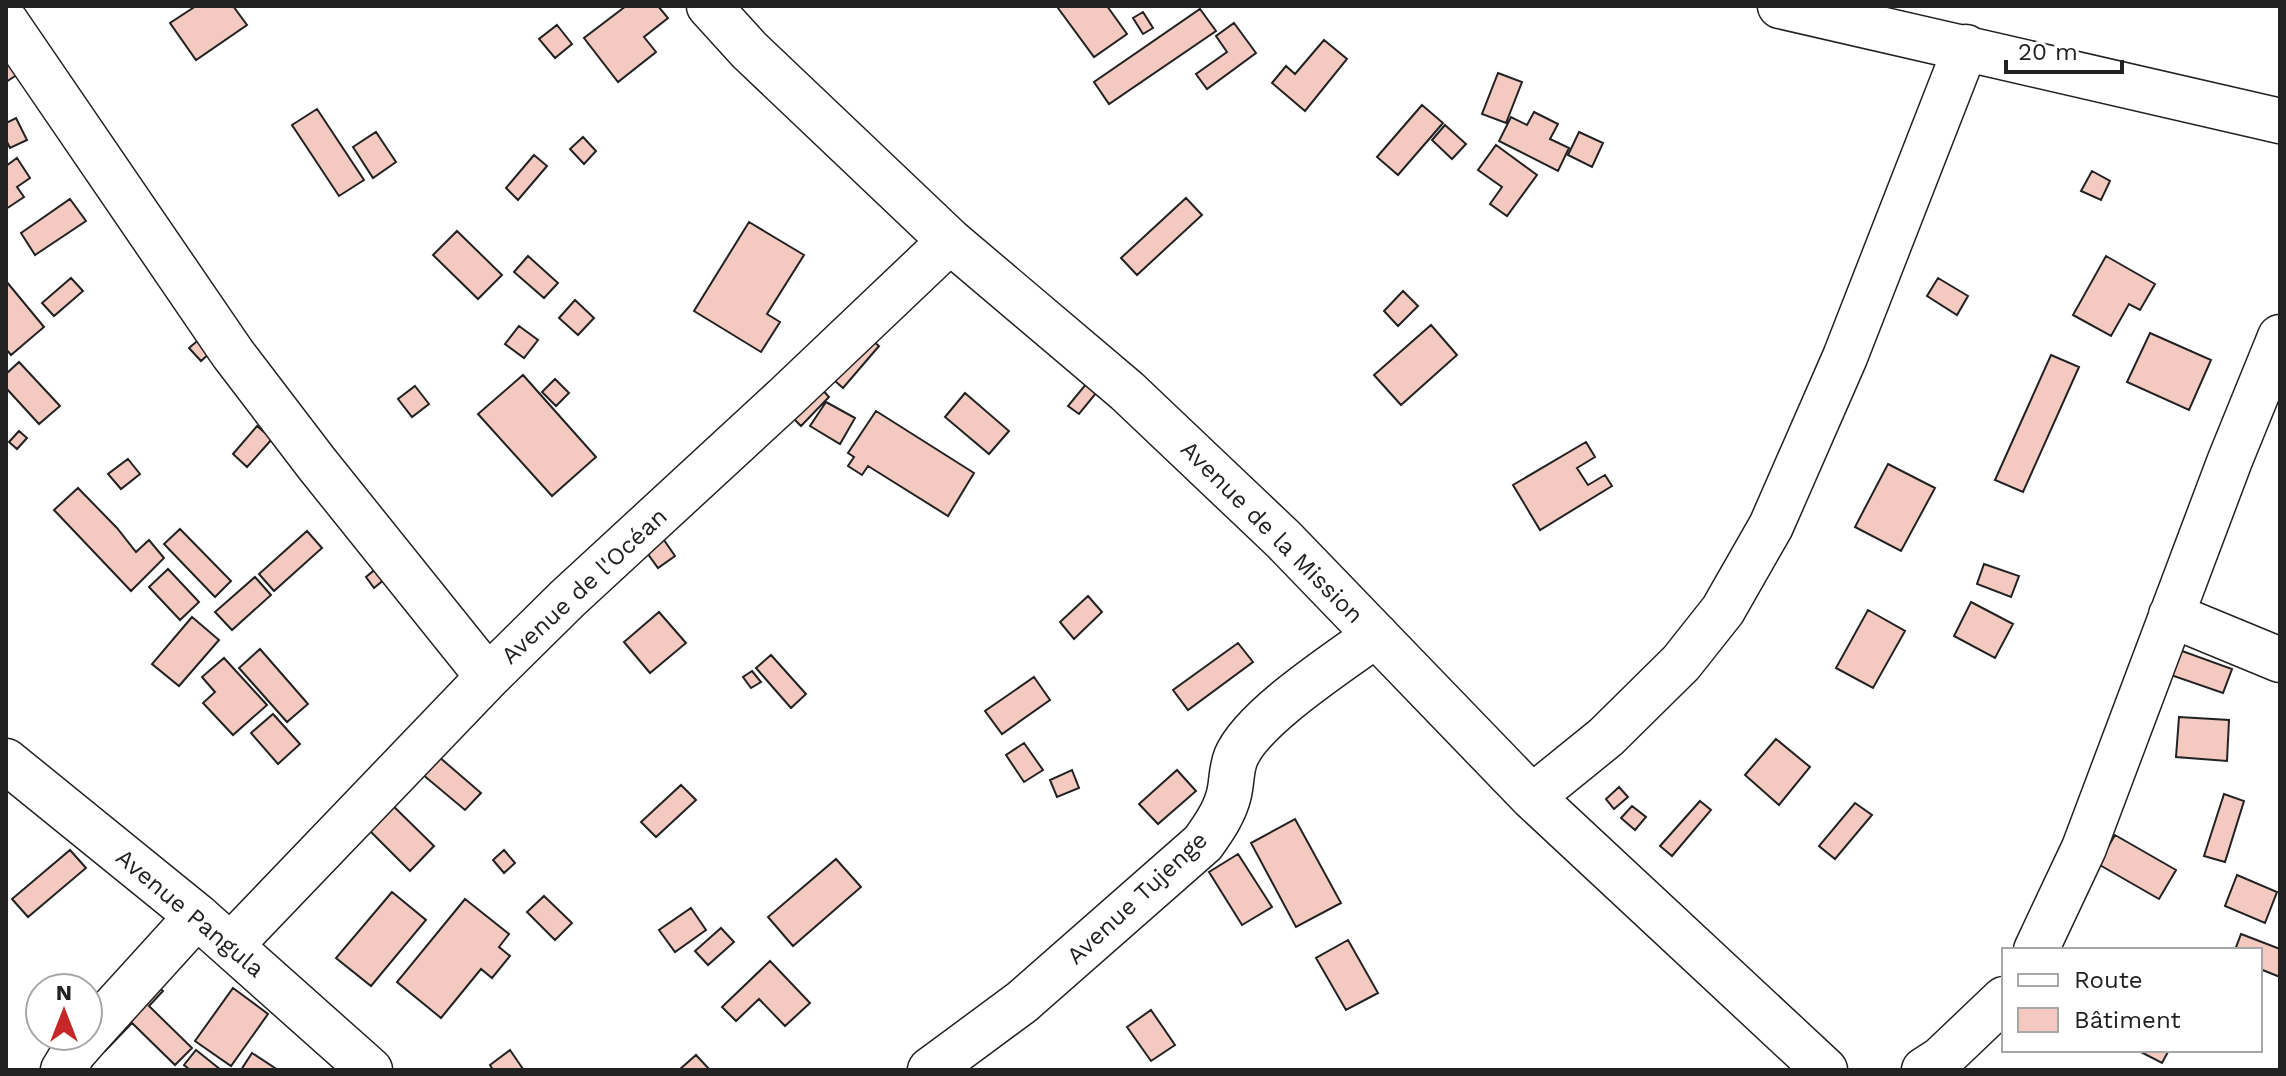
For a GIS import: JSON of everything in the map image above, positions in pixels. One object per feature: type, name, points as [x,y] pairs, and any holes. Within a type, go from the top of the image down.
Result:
[{"type":"street","name":"Avenue de la Mission","points":[[709,6],[749,50],[950,241],[1127,391],[1284,540],[1532,797],[1825,1070]]},
{"type":"street","points":[[1780,6],[2280,121]]},
{"type":"street","points":[[6,22],[233,354],[488,677]]},
{"type":"street","points":[[1532,797],[1606,737],[1681,663],[1723,610],[1771,526],[1845,357],[1966,47]]},
{"type":"street","name":"Avenue de l'Océan","points":[[231,945],[567,599],[950,241]]},
{"type":"street","points":[[2037,948],[2084,848],[2230,460],[2280,337]]},
{"type":"street","points":[[2171,615],[2280,660]]},
{"type":"street","name":"Avenue Tujenge","points":[[930,1070],[1022,1002],[1203,843],[1229,795],[1237,757],[1250,735],[1290,699],[1376,635]]},
{"type":"street","name":"Avenue Pangula","points":[[6,761],[197,916],[370,1070]]},
{"type":"street","points":[[104,1018],[197,916]]},
{"type":"street","points":[[1924,1070],[1950,1051],[2002,1001]]},
{"type":"street","points":[[63,1070],[74,1052]]},
{"type":"building","points":[[196,6],[233,6],[247,25],[196,60],[170,23]]},
{"type":"building","points":[[626,6],[658,6],[668,18],[644,37],[656,52],[618,82],[584,38]]},
{"type":"building","points":[[1107,6],[1127,34],[1094,57],[1058,8]]},
{"type":"building","points":[[1200,9],[1216,31],[1109,104],[1094,82]]},
{"type":"building","points":[[1143,12],[1153,28],[1143,34],[1133,18]]},
{"type":"building","points":[[1234,23],[1256,53],[1207,89],[1196,74],[1227,52],[1216,36]]},
{"type":"building","points":[[557,25],[572,44],[555,58],[539,39]]},
{"type":"building","points":[[1324,40],[1347,59],[1305,111],[1272,83],[1286,66],[1295,74]]},
{"type":"building","points":[[6,41],[26,69],[6,82]]},
{"type":"building","points":[[1498,73],[1522,82],[1506,123],[1482,114]]},
{"type":"building","points":[[1422,105],[1443,123],[1398,175],[1377,157]]},
{"type":"building","points":[[317,109],[364,180],[339,196],[292,125]]},
{"type":"building","points":[[1534,112],[1558,124],[1550,139],[1569,148],[1558,171],[1499,141],[1511,117],[1527,125]]},
{"type":"building","points":[[16,118],[27,140],[10,148],[6,140],[6,123]]},
{"type":"building","points":[[1445,125],[1466,144],[1452,159],[1432,140]]},
{"type":"building","points":[[376,132],[396,162],[373,178],[353,147]]},
{"type":"building","points":[[1579,132],[1603,143],[1592,167],[1568,155]]},
{"type":"building","points":[[583,137],[596,151],[584,164],[570,149]]},
{"type":"building","points":[[1496,145],[1537,175],[1507,216],[1490,204],[1502,187],[1478,170]]},
{"type":"building","points":[[534,155],[547,166],[518,200],[506,188]]},
{"type":"building","points":[[17,158],[30,178],[17,187],[24,197],[6,209],[6,166]]},
{"type":"building","points":[[2092,171],[2110,181],[2101,200],[2081,191]]},
{"type":"building","points":[[1186,198],[1202,215],[1137,275],[1121,258]]},
{"type":"building","points":[[70,199],[86,221],[35,255],[21,233]]},
{"type":"building","points":[[749,222],[804,255],[767,314],[780,322],[761,352],[694,311]]},
{"type":"building","points":[[457,231],[502,275],[478,299],[433,255]]},
{"type":"building","points":[[528,256],[558,283],[544,298],[514,272]]},
{"type":"building","points":[[2106,256],[2155,284],[2140,310],[2129,304],[2111,336],[2073,315]]},
{"type":"building","points":[[71,278],[83,291],[54,316],[42,303]]},
{"type":"building","points":[[1938,278],[1968,296],[1957,315],[1927,296]]},
{"type":"building","points":[[6,281],[44,327],[11,355],[6,349]]},
{"type":"building","points":[[1403,291],[1418,306],[1398,326],[1384,311]]},
{"type":"building","points":[[575,300],[594,318],[578,335],[559,318]]},
{"type":"building","points":[[1431,325],[1457,355],[1401,405],[1374,375]]},
{"type":"building","points":[[519,326],[538,340],[524,358],[505,344]]},
{"type":"building","points":[[209,331],[220,344],[201,361],[189,348]]},
{"type":"building","points":[[862,332],[879,346],[843,388],[827,374]]},
{"type":"building","points":[[2150,333],[2211,360],[2189,410],[2127,382]]},
{"type":"building","points":[[2051,355],[2079,367],[2023,492],[1995,480]]},
{"type":"building","points":[[19,362],[60,406],[39,424],[6,388],[6,374]]},
{"type":"building","points":[[523,375],[596,457],[552,496],[478,414]]},
{"type":"building","points":[[555,379],[569,393],[556,406],[542,392]]},
{"type":"building","points":[[1086,384],[1097,392],[1079,414],[1068,406]]},
{"type":"building","points":[[415,386],[429,404],[412,417],[398,399]]},
{"type":"building","points":[[819,386],[829,397],[801,426],[790,415]]},
{"type":"building","points":[[965,393],[1009,431],[989,454],[945,417]]},
{"type":"building","points":[[826,402],[855,418],[840,444],[810,426]]},
{"type":"building","points":[[876,411],[974,473],[948,516],[868,466],[862,475],[848,466],[854,457],[848,453]]},
{"type":"building","points":[[257,426],[272,439],[247,467],[233,454]]},
{"type":"building","points":[[19,431],[27,438],[17,449],[9,442]]},
{"type":"building","points":[[1586,442],[1595,457],[1577,468],[1588,485],[1605,475],[1612,486],[1540,530],[1513,485]]},
{"type":"building","points":[[128,459],[140,474],[121,489],[108,474]]},
{"type":"building","points":[[1888,464],[1935,488],[1901,551],[1855,527]]},
{"type":"building","points":[[78,488],[136,552],[149,540],[164,558],[131,591],[54,510]]},
{"type":"building","points":[[655,527],[675,556],[658,568],[637,539]]},
{"type":"building","points":[[180,529],[231,581],[215,597],[164,544]]},
{"type":"building","points":[[307,531],[322,548],[274,591],[259,574]]},
{"type":"building","points":[[384,562],[392,573],[374,588],[366,577]]},
{"type":"building","points":[[1984,564],[2019,576],[2011,597],[1977,584]]},
{"type":"building","points":[[168,569],[199,602],[180,620],[149,587]]},
{"type":"building","points":[[255,577],[271,595],[232,630],[215,612]]},
{"type":"building","points":[[1088,596],[1102,612],[1074,639],[1060,622]]},
{"type":"building","points":[[1971,602],[2013,624],[1995,658],[1954,636]]},
{"type":"building","points":[[1868,610],[1905,631],[1873,688],[1836,668]]},
{"type":"building","points":[[659,612],[686,643],[650,673],[624,642]]},
{"type":"building","points":[[192,617],[219,640],[179,686],[152,664]]},
{"type":"building","points":[[1238,643],[1253,662],[1188,710],[1173,690]]},
{"type":"building","points":[[2171,647],[2232,669],[2223,693],[2162,672]]},
{"type":"building","points":[[260,649],[308,704],[287,722],[239,668]]},
{"type":"building","points":[[771,655],[806,694],[791,708],[756,668]]},
{"type":"building","points":[[224,658],[267,705],[233,735],[203,703],[215,692],[202,677]]},
{"type":"building","points":[[752,671],[761,682],[751,688],[743,677]]},
{"type":"building","points":[[1034,677],[1050,700],[1002,734],[985,711]]},
{"type":"building","points":[[273,714],[300,744],[278,764],[251,733]]},
{"type":"building","points":[[2179,717],[2229,720],[2227,761],[2176,757]]},
{"type":"building","points":[[1776,739],[1810,767],[1779,805],[1745,775]]},
{"type":"building","points":[[1024,743],[1043,770],[1024,782],[1006,755]]},
{"type":"building","points":[[438,756],[481,793],[465,810],[422,774]]},
{"type":"building","points":[[1072,770],[1079,788],[1057,797],[1050,780]]},
{"type":"building","points":[[1177,770],[1196,791],[1158,824],[1139,804]]},
{"type":"building","points":[[681,785],[696,800],[656,837],[641,822]]},
{"type":"building","points":[[1619,787],[1628,797],[1614,809],[1606,799]]},
{"type":"building","points":[[381,794],[434,846],[410,871],[357,818]]},
{"type":"building","points":[[2224,794],[2244,801],[2225,862],[2204,856]]},
{"type":"building","points":[[1700,801],[1711,810],[1672,856],[1660,846]]},
{"type":"building","points":[[1855,803],[1872,815],[1835,859],[1819,846]]},
{"type":"building","points":[[1632,806],[1646,817],[1635,830],[1621,818]]},
{"type":"building","points":[[1295,819],[1341,903],[1296,927],[1251,843]]},
{"type":"building","points":[[2115,835],[2176,870],[2159,899],[2098,864]]},
{"type":"building","points":[[70,850],[86,868],[28,917],[12,899]]},
{"type":"building","points":[[504,850],[515,863],[504,873],[493,860]]},
{"type":"building","points":[[1238,854],[1272,907],[1242,925],[1209,872]]},
{"type":"building","points":[[836,859],[861,887],[793,946],[768,917]]},
{"type":"building","points":[[2237,875],[2277,892],[2265,923],[2225,906]]},
{"type":"building","points":[[392,892],[426,920],[371,986],[336,958]]},
{"type":"building","points":[[544,896],[572,923],[555,940],[527,912]]},
{"type":"building","points":[[465,899],[509,934],[499,947],[510,956],[492,978],[481,969],[441,1018],[397,982]]},
{"type":"building","points":[[691,908],[706,930],[675,952],[659,930]]},
{"type":"building","points":[[721,928],[734,942],[708,965],[695,951]]},
{"type":"building","points":[[2241,934],[2280,949],[2280,977],[2262,970],[2262,948],[2236,948]]},
{"type":"building","points":[[1348,940],[1378,993],[1346,1010],[1316,958]]},
{"type":"building","points":[[770,961],[810,1003],[785,1026],[759,999],[736,1021],[722,1007]]},
{"type":"building","points":[[149,978],[163,991],[149,1006],[192,1048],[175,1065],[132,1023],[105,1051],[104,1025]]},
{"type":"building","points":[[233,988],[268,1014],[231,1066],[195,1041]]},
{"type":"building","points":[[1151,1010],[1175,1045],[1151,1061],[1127,1027]]},
{"type":"building","points":[[196,1050],[221,1070],[190,1070],[184,1065]]},
{"type":"building","points":[[510,1050],[523,1069],[493,1070],[490,1065]]},
{"type":"building","points":[[2141,1052],[2168,1052],[2162,1063]]},
{"type":"building","points":[[252,1053],[278,1070],[241,1070]]},
{"type":"building","points":[[696,1055],[710,1070],[679,1070]]}]
